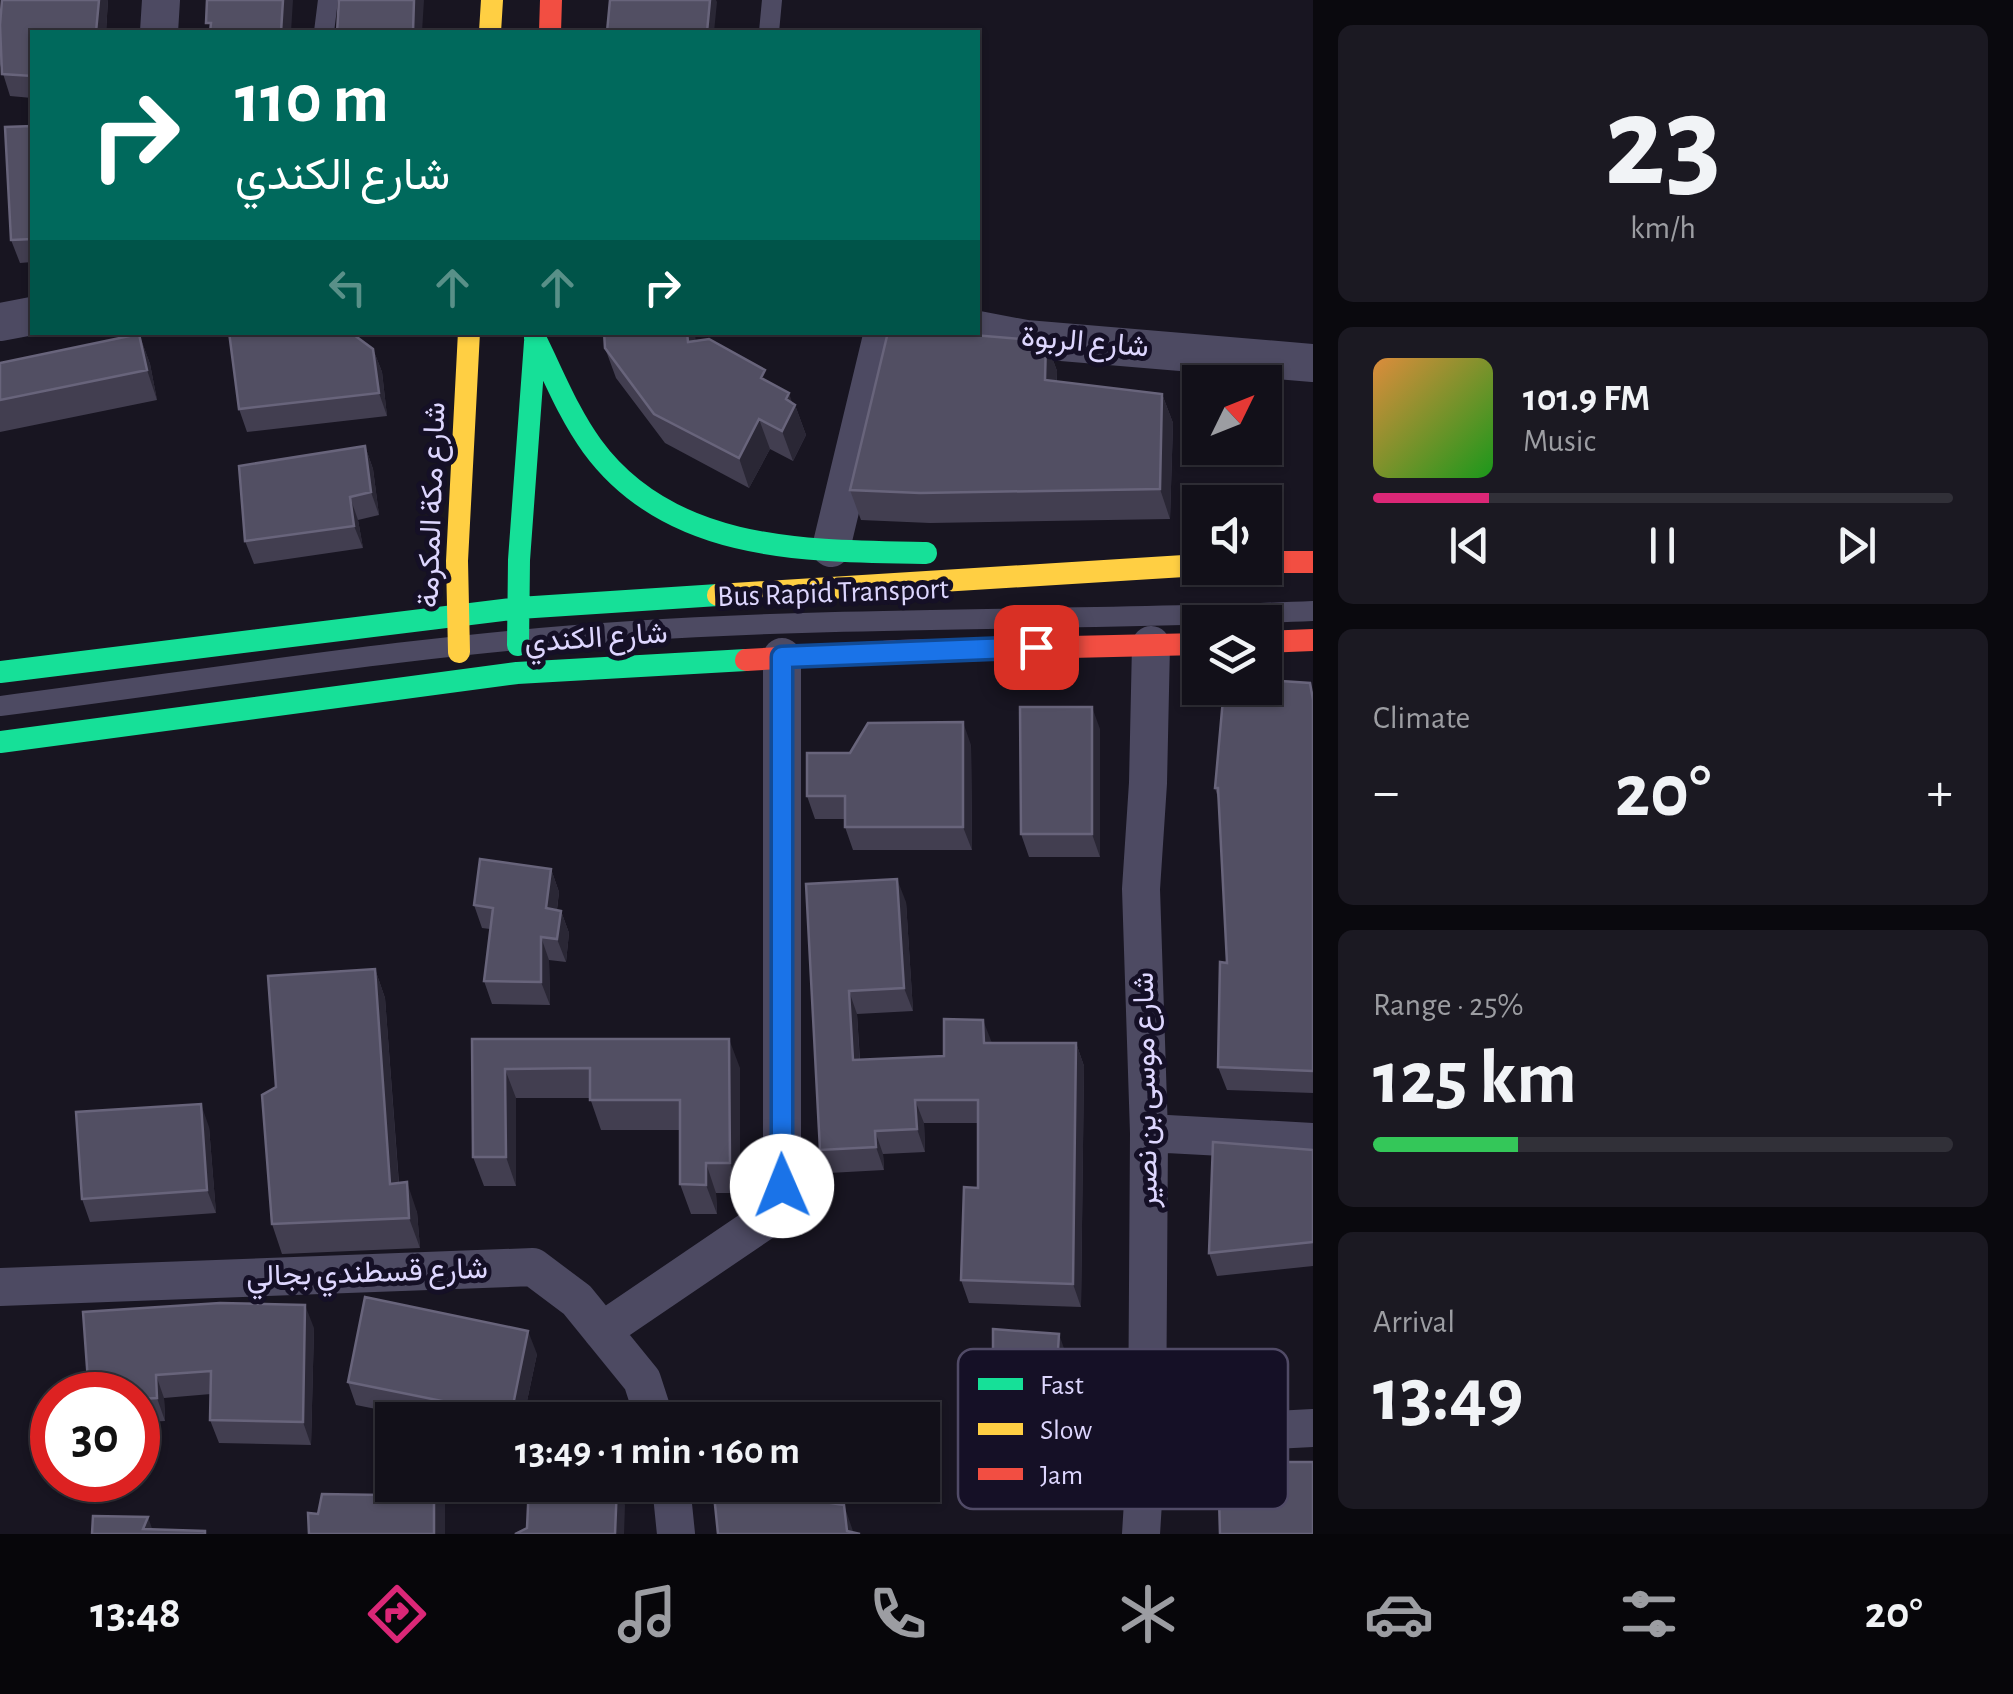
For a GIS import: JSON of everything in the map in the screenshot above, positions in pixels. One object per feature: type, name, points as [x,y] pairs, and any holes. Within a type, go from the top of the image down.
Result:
[{"type":"main road","points":[[490,30],[492,0]]},
{"type":"main road","points":[[550,30],[551,0]]},
{"type":"main road","name":"شارع مكة المكرمة","points":[[459,663],[457,561],[469,335]]},
{"type":"main road","points":[[535,335],[594,448],[639,493],[696,527],[730,536],[832,548],[947,553]]},
{"type":"main road","points":[[518,656],[535,335]]},
{"type":"main road","points":[[1002,556],[1113,570]]},
{"type":"main road","points":[[1282,562],[1313,562]]},
{"type":"main road","name":"شارع الكندي","points":[[0,672],[518,608],[1182,566]]},
{"type":"main road","points":[[1282,641],[1313,640]]},
{"type":"main road","name":"شارع الكندي","points":[[0,742],[518,656],[782,657],[998,647],[1182,645]]},
{"type":"street","points":[[159,30],[161,0]]},
{"type":"street","points":[[0,322],[30,316]]},
{"type":"street","name":"شارع الربوة","points":[[980,330],[1026,338],[1313,364]]},
{"type":"street","points":[[832,548],[882,335]]},
{"type":"street","name":"شارع موسى بن نصير","points":[[1148,1349],[1149,1133],[1140,888],[1148,783],[1151,646]]},
{"type":"street","points":[[602,1331],[764,1221],[782,1186],[782,657]]},
{"type":"street","points":[[1149,1133],[1313,1142]]},
{"type":"street","name":"شارع قسطندي بجالي","points":[[0,1287],[533,1267],[577,1300],[642,1380],[649,1402]]},
{"type":"street","points":[[1288,1429],[1313,1428]]},
{"type":"street","points":[[673,1502],[676,1534]]},
{"type":"street","name":"شارع موسى بن نصير","points":[[1141,1534],[1143,1509]]},
{"type":"lane","points":[[324,30],[328,0]]},
{"type":"lane","points":[[769,30],[772,0]]},
{"type":"lane","name":"Bus Rapid Transport","points":[[518,656],[762,623],[1313,612]]},
{"type":"lane","points":[[1282,624],[1313,623]]},
{"type":"lane","name":"Bus Rapid Transport","points":[[0,724],[595,646],[1182,628]]},
{"type":"lane","name":"Bus Rapid Transport","points":[[0,706],[459,663]]},
{"type":"building","points":[[2,0],[99,0],[96,30],[30,30],[30,76],[2,74]]},
{"type":"building","points":[[207,0],[283,0],[281,30],[210,30],[211,23],[206,23]]},
{"type":"building","points":[[339,0],[414,0],[413,30],[337,30]]},
{"type":"building","points":[[610,0],[710,0],[707,30],[607,30]]},
{"type":"building","points":[[30,126],[30,239],[11,240],[5,127]]},
{"type":"building","points":[[139,335],[147,370],[0,400],[0,363]]},
{"type":"building","points":[[229,335],[354,335],[373,349],[379,393],[239,409]]},
{"type":"building","points":[[604,335],[687,335],[688,342],[709,339],[765,370],[761,378],[789,393],[786,399],[795,405],[782,431],[759,419],[739,458],[654,414],[605,348]]},
{"type":"building","points":[[887,335],[973,335],[1046,341],[1045,380],[1162,394],[1160,489],[920,493],[850,490]]},
{"type":"building","points":[[365,446],[371,492],[350,497],[354,526],[245,541],[239,466]]},
{"type":"building","points":[[1282,681],[1310,683],[1313,1071],[1218,1067],[1220,962],[1227,963],[1215,788],[1222,705],[1282,705]]},
{"type":"building","points":[[1020,707],[1092,707],[1092,834],[1021,834]]},
{"type":"building","points":[[963,722],[963,827],[845,827],[845,796],[807,796],[807,753],[850,753],[868,723]]},
{"type":"building","points":[[480,859],[551,869],[546,908],[561,911],[557,939],[541,937],[541,982],[484,981],[493,908],[474,905]]},
{"type":"building","points":[[897,879],[904,988],[849,991],[853,1060],[944,1056],[944,1019],[983,1020],[984,1043],[1076,1043],[1073,1284],[961,1280],[964,1187],[978,1188],[978,1100],[915,1100],[917,1129],[875,1131],[876,1147],[820,1150],[806,884]]},
{"type":"building","points":[[375,969],[390,1184],[407,1182],[409,1218],[272,1224],[262,1095],[276,1087],[268,976]]},
{"type":"building","points":[[472,1039],[729,1039],[730,1163],[706,1163],[706,1185],[680,1184],[680,1100],[590,1100],[590,1068],[505,1069],[506,1157],[473,1157]]},
{"type":"building","points":[[201,1104],[207,1190],[82,1199],[76,1112]]},
{"type":"building","points":[[1213,1142],[1313,1150],[1313,1242],[1209,1253]]},
{"type":"building","points":[[365,1297],[528,1331],[514,1402],[447,1402],[348,1382]]},
{"type":"building","points":[[220,1303],[305,1305],[303,1422],[210,1420],[211,1371],[160,1375],[87,1372],[83,1312]]},
{"type":"building","points":[[993,1329],[1059,1334],[1058,1349],[993,1349]]},
{"type":"building","points":[[1288,1462],[1313,1462],[1313,1534],[1220,1534],[1219,1509],[1288,1509]]},
{"type":"building","points":[[322,1494],[375,1495],[375,1502],[434,1502],[434,1534],[309,1534],[308,1513],[318,1514]]},
{"type":"building","points":[[528,1502],[616,1502],[615,1534],[515,1534],[527,1528]]},
{"type":"building","points":[[715,1502],[844,1505],[847,1531],[860,1534],[718,1534]]},
{"type":"building","points":[[93,1516],[148,1517],[143,1529],[205,1534],[92,1534]]},
{"type":"traffic: fast","points":[[535,338],[568,407],[592,446],[624,481],[660,508],[744,539],[835,550],[926,553]]},
{"type":"traffic: fast","points":[[518,645],[519,560],[535,342]]},
{"type":"traffic: fast","points":[[0,672],[519,608],[718,595]]},
{"type":"traffic: fast","points":[[0,742],[517,673],[746,660]]},
{"type":"traffic: slow","points":[[490,30],[492,0]]},
{"type":"traffic: slow","points":[[459,652],[457,561],[469,335]]},
{"type":"traffic: slow","points":[[718,595],[1182,566]]},
{"type":"traffic: jam","points":[[550,30],[551,0]]},
{"type":"traffic: jam","points":[[1282,562],[1313,562]]},
{"type":"traffic: jam","points":[[1282,641],[1313,640]]},
{"type":"traffic: jam","points":[[746,660],[900,651],[1182,644]]},
{"type":"route","points":[[782,1186],[782,657],[1036,647]]}]
